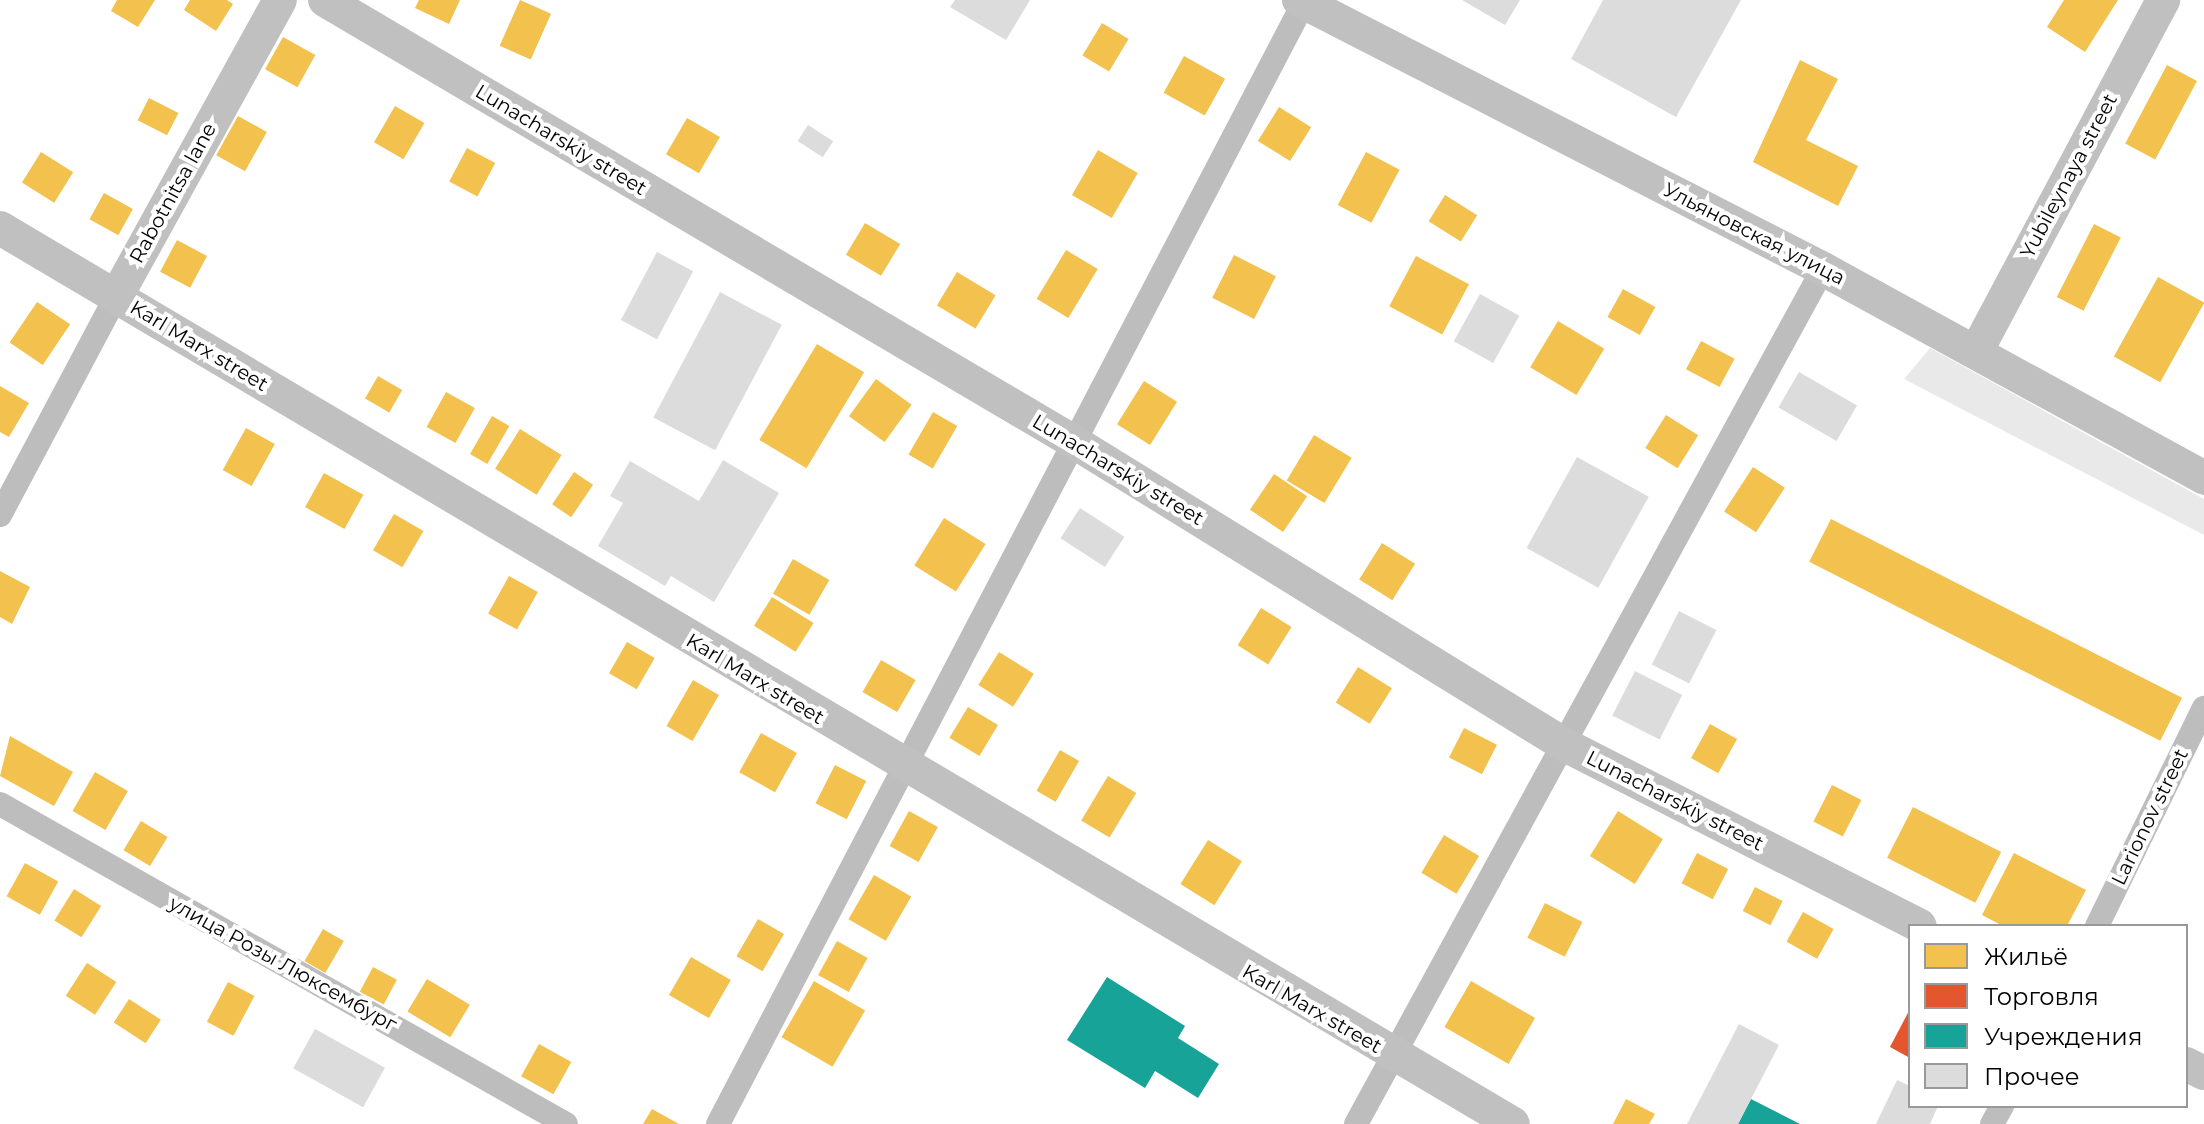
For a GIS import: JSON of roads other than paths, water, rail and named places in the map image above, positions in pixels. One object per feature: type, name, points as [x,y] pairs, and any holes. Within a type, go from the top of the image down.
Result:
[{"type":"street","name":"Rabotnitsa lane","points":[[0,515],[280,0]]},
{"type":"street","name":"Lunacharskiy street","points":[[325,0],[1074,442],[1565,745],[1916,924]]},
{"type":"street","name":"Yubileynaya street","points":[[1976,352],[2163,0]]},
{"type":"street","points":[[718,1124],[1303,1]]},
{"type":"street","name":"Ульяновская улица","points":[[1303,1],[1823,269],[2204,478]]},
{"type":"street","name":"Karl Marx street","points":[[0,228],[902,768],[1513,1124]]},
{"type":"street","points":[[1356,1124],[1823,269]]},
{"type":"street","name":"Larionov street","points":[[2098,924],[2204,708]]},
{"type":"street","name":"улица Розы Люксембург","points":[[0,804],[566,1124]]}]
